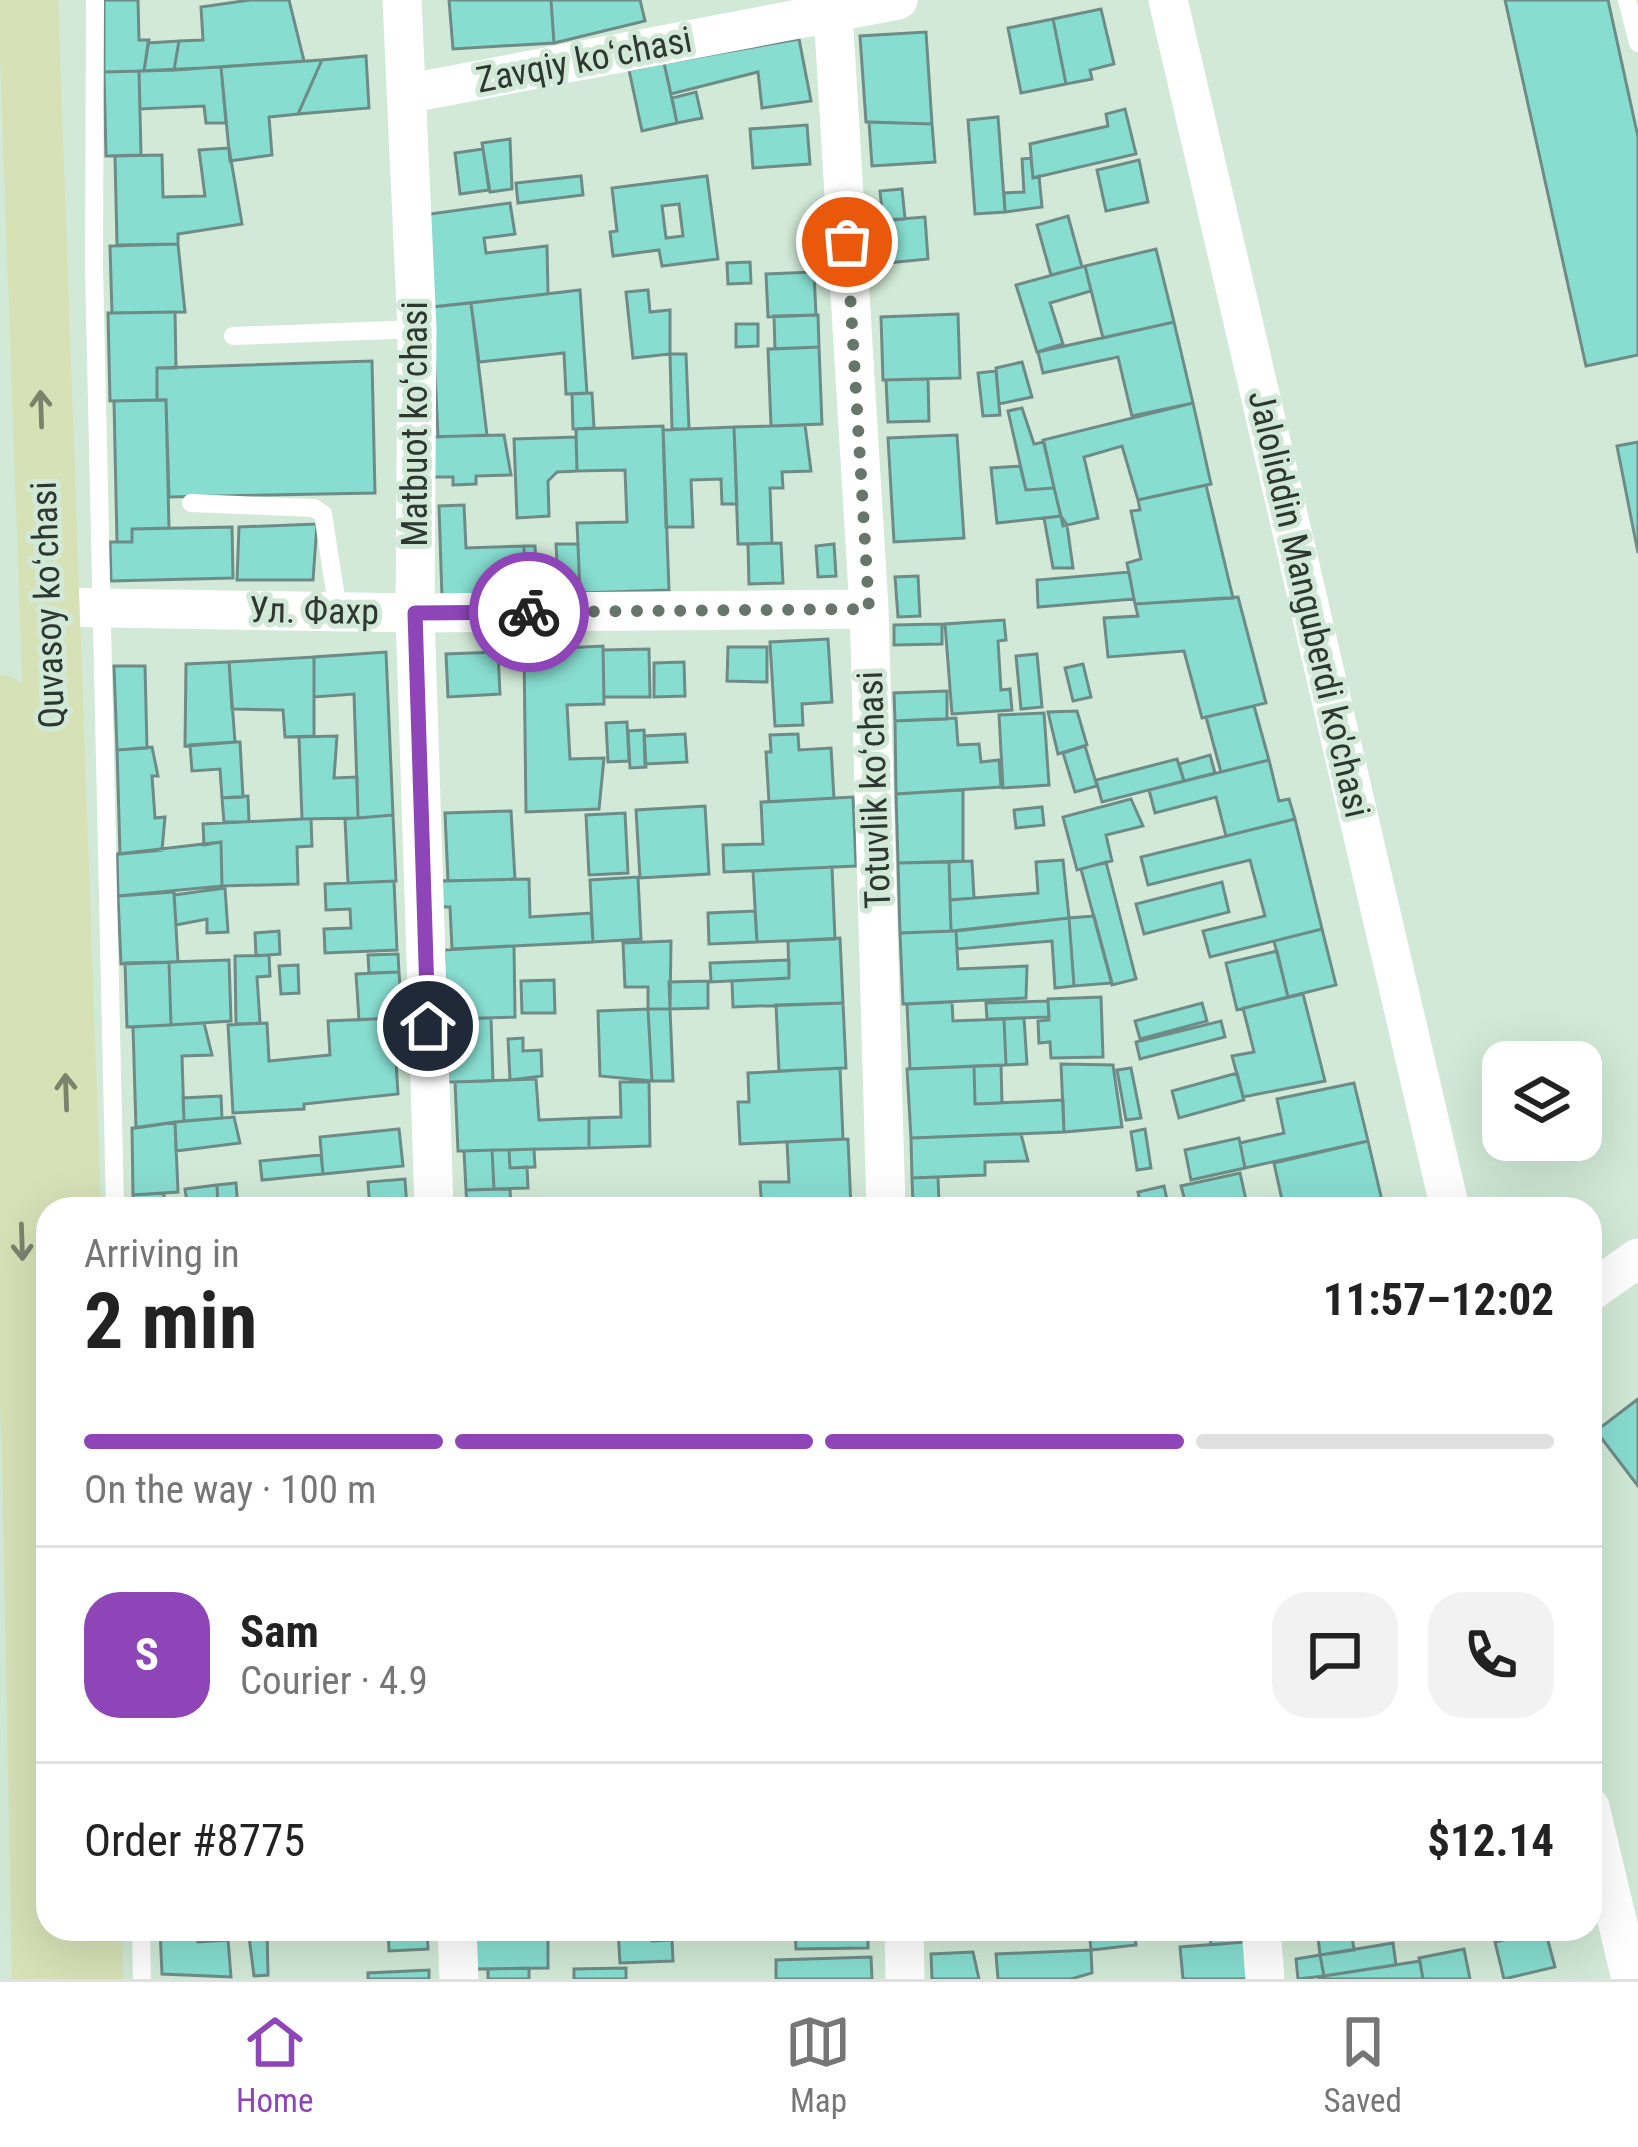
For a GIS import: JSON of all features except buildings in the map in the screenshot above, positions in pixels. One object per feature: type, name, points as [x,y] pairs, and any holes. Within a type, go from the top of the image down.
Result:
[{"type":"main road","name":"Quvasoy koʻchasi","points":[[28,0],[74,608],[71,1197]]},
{"type":"main road","name":"Quvasoy koʻchasi","points":[[0,705],[36,1830]]},
{"type":"main road","name":"Quvasoy koʻchasi","points":[[40,1941],[42,1979]]},
{"type":"main road","points":[[92,1941],[93,1979]]},
{"type":"street","name":"Matbuot koʻchasi","points":[[403,0],[417,329],[415,613],[434,1197]]},
{"type":"street","name":"Zavqiy koʻchasi","points":[[410,93],[898,0]]},
{"type":"street","name":"Jaloliddin Manguberdi ko'chasi","points":[[1168,0],[1447,1197]]},
{"type":"street","name":"Totuvlik koʻchasi","points":[[833,12],[869,609],[886,1197]]},
{"type":"street","name":"Ул. Фахр","points":[[74,608],[415,613],[869,609]]},
{"type":"street","points":[[1602,1284],[1638,1258]]},
{"type":"street","points":[[1602,1859],[1630,1979]]},
{"type":"street","points":[[457,1941],[459,1979]]},
{"type":"street","points":[[904,1941],[905,1979]]},
{"type":"street","points":[[1262,1941],[1265,1979]]},
{"type":"lane","points":[[95,0],[74,608],[115,1197]]},
{"type":"lane","points":[[1627,0],[1638,43]]},
{"type":"lane","points":[[232,336],[417,329]]},
{"type":"lane","points":[[191,503],[314,508],[322,514],[338,611]]},
{"type":"lane","points":[[141,1941],[142,1979]]},
{"type":"way so far","points":[[529,612],[869,609],[847,242]]},
{"type":"route","points":[[428,1026],[415,613],[529,612]]}]
